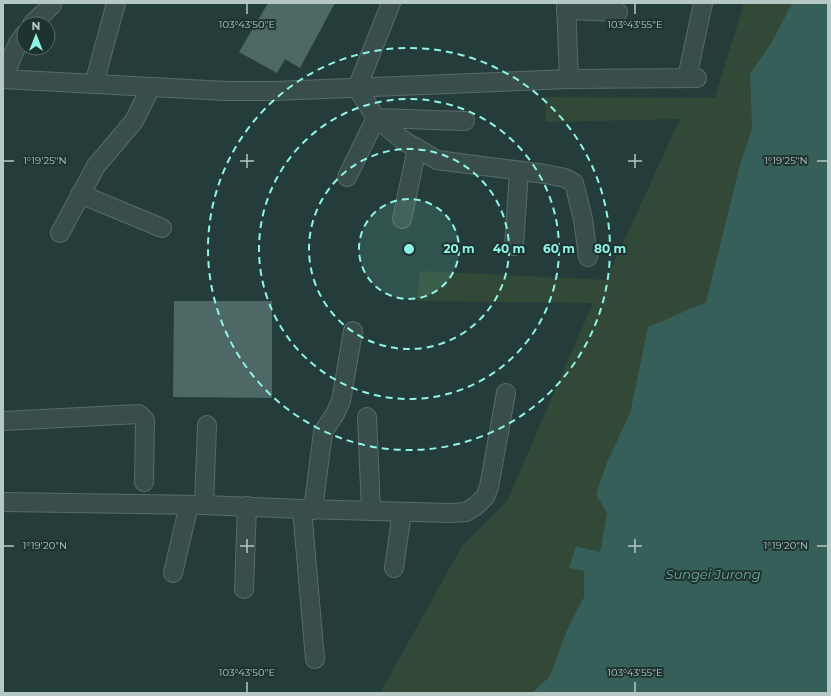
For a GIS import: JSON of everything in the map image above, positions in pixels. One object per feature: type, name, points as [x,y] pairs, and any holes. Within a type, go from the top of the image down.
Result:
[{"type":"lane","points":[[94,84],[116,3]]},
{"type":"lane","points":[[357,88],[391,3]]},
{"type":"lane","points":[[16,48],[3,79],[226,91],[275,91],[569,79],[692,78],[703,3]]},
{"type":"lane","points":[[40,16],[52,5]]},
{"type":"lane","points":[[569,79],[566,7],[618,12]]},
{"type":"lane","points":[[60,233],[96,166],[134,121],[151,87]]},
{"type":"lane","points":[[357,88],[376,118],[404,141],[437,160],[565,178],[574,183],[583,219],[588,257]]},
{"type":"lane","points":[[376,118],[465,121]]},
{"type":"lane","points":[[347,177],[376,118]]},
{"type":"lane","points":[[402,219],[417,148]]},
{"type":"lane","points":[[514,246],[519,171]]},
{"type":"lane","points":[[80,194],[162,228]]},
{"type":"lane","points":[[315,660],[307,509],[323,432],[341,401],[353,330]]},
{"type":"lane","points":[[3,502],[247,506],[402,512],[466,512],[485,496],[489,487],[506,393]]},
{"type":"lane","points":[[3,421],[139,414],[145,420],[144,482]]},
{"type":"lane","points":[[367,417],[371,511]]},
{"type":"lane","points":[[173,573],[197,505],[207,425]]},
{"type":"lane","points":[[244,589],[247,506]]},
{"type":"lane","points":[[394,568],[402,512]]},
{"type":"shaded area","points":[[744,3],[792,3],[773,40],[750,74],[752,129],[739,168],[706,302],[648,327],[630,413],[608,460],[607,513],[600,552],[576,546],[584,571],[584,597],[566,632],[550,676],[532,693],[380,693],[462,546],[507,501],[593,303],[417,301],[420,271],[606,280],[680,119],[546,122],[544,97],[715,98]]},
{"type":"water","name":"Sungei Jurong","points":[[792,3],[828,3],[828,693],[532,693],[550,676],[566,632],[584,597],[584,571],[569,568],[576,546],[600,552],[607,513],[596,494],[608,460],[630,413],[648,327],[706,302],[739,168],[752,129],[750,74],[773,40]]},
{"type":"building","points":[[268,3],[335,3],[300,68],[285,59],[277,73],[239,52]]},
{"type":"building","points":[[174,301],[272,301],[272,398],[173,397]]}]
